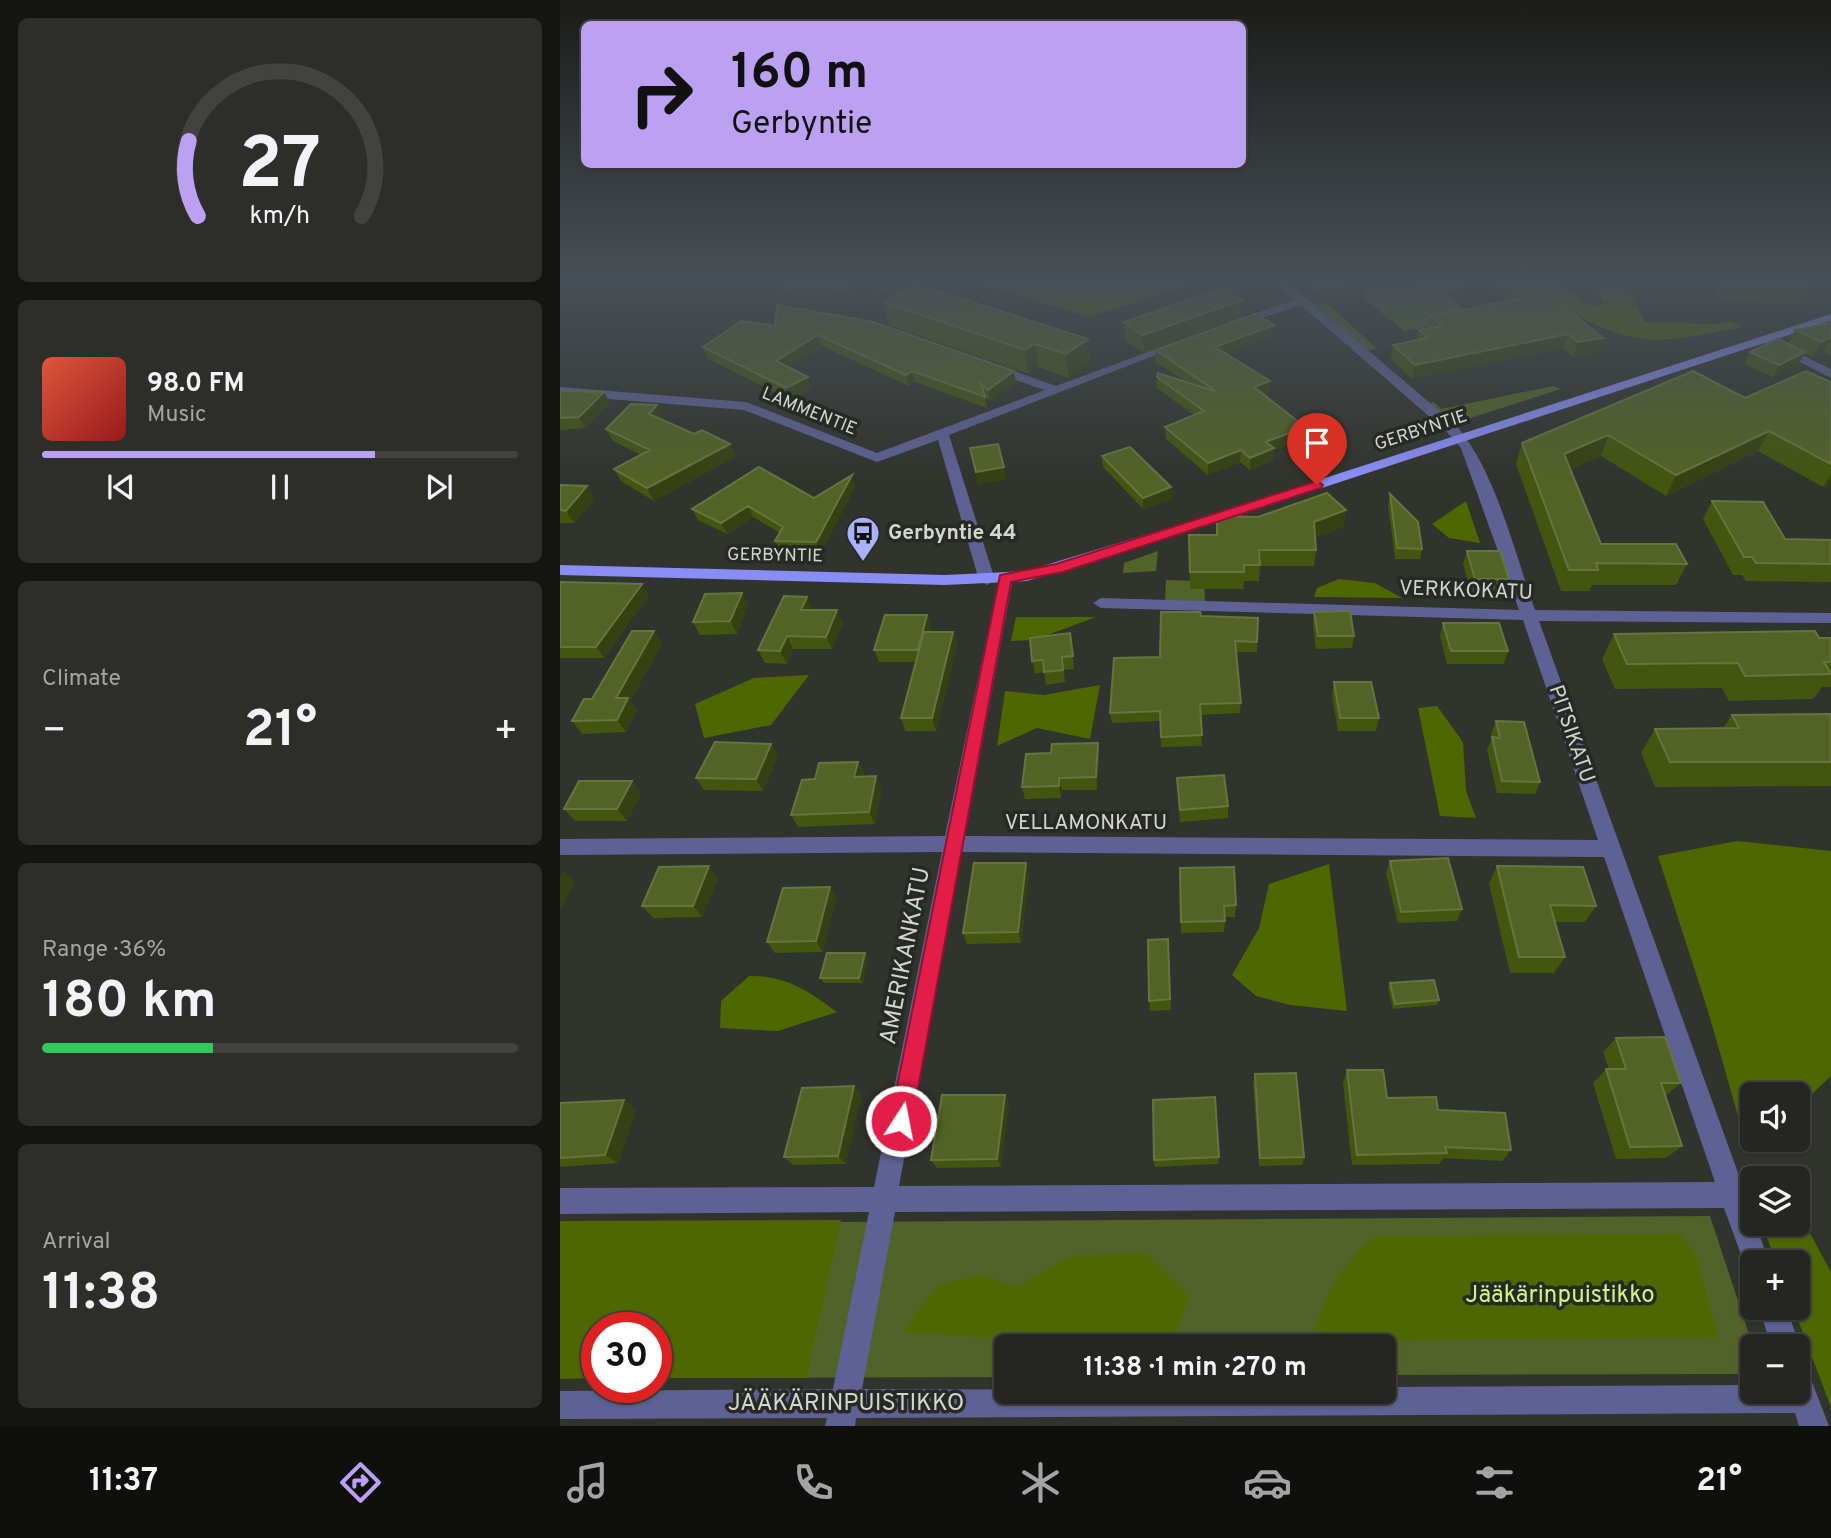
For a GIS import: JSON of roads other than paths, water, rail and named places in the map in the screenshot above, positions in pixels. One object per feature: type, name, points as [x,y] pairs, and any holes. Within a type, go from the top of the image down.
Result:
[{"type":"main road","name":"GERBYNTIE","points":[[560,570],[996,579],[1058,569],[1743,346]]},
{"type":"street","points":[[942,433],[1176,346]]},
{"type":"street","name":"PITSIKATU","points":[[1354,346],[1461,438],[1467,447],[1493,512],[1752,1250]]},
{"type":"street","points":[[1776,346],[1831,374]]},
{"type":"street","points":[[977,362],[1056,390]]},
{"type":"street","name":"LAMMENTIE","points":[[560,391],[746,405],[877,458],[942,433]]},
{"type":"street","name":"AMERIKANKATU","points":[[843,1415],[955,845],[996,579],[976,543],[942,433]]},
{"type":"street","name":"VERKKOKATU","points":[[1101,603],[1529,615],[1831,618]]},
{"type":"street","name":"VELLAMONKATU","points":[[560,847],[955,845],[1611,849]]},
{"type":"street","points":[[560,1201],[1733,1195]]},
{"type":"street","name":"JÄÄKÄRINPUISTIKKO","points":[[560,1405],[843,1415],[1740,1403]]},
{"type":"place","name":"Gerbyntie 44","points":[[863,563]]},
{"type":"park label","name":"Jääkärinpuistikko","points":[[1560,1296]]}]
